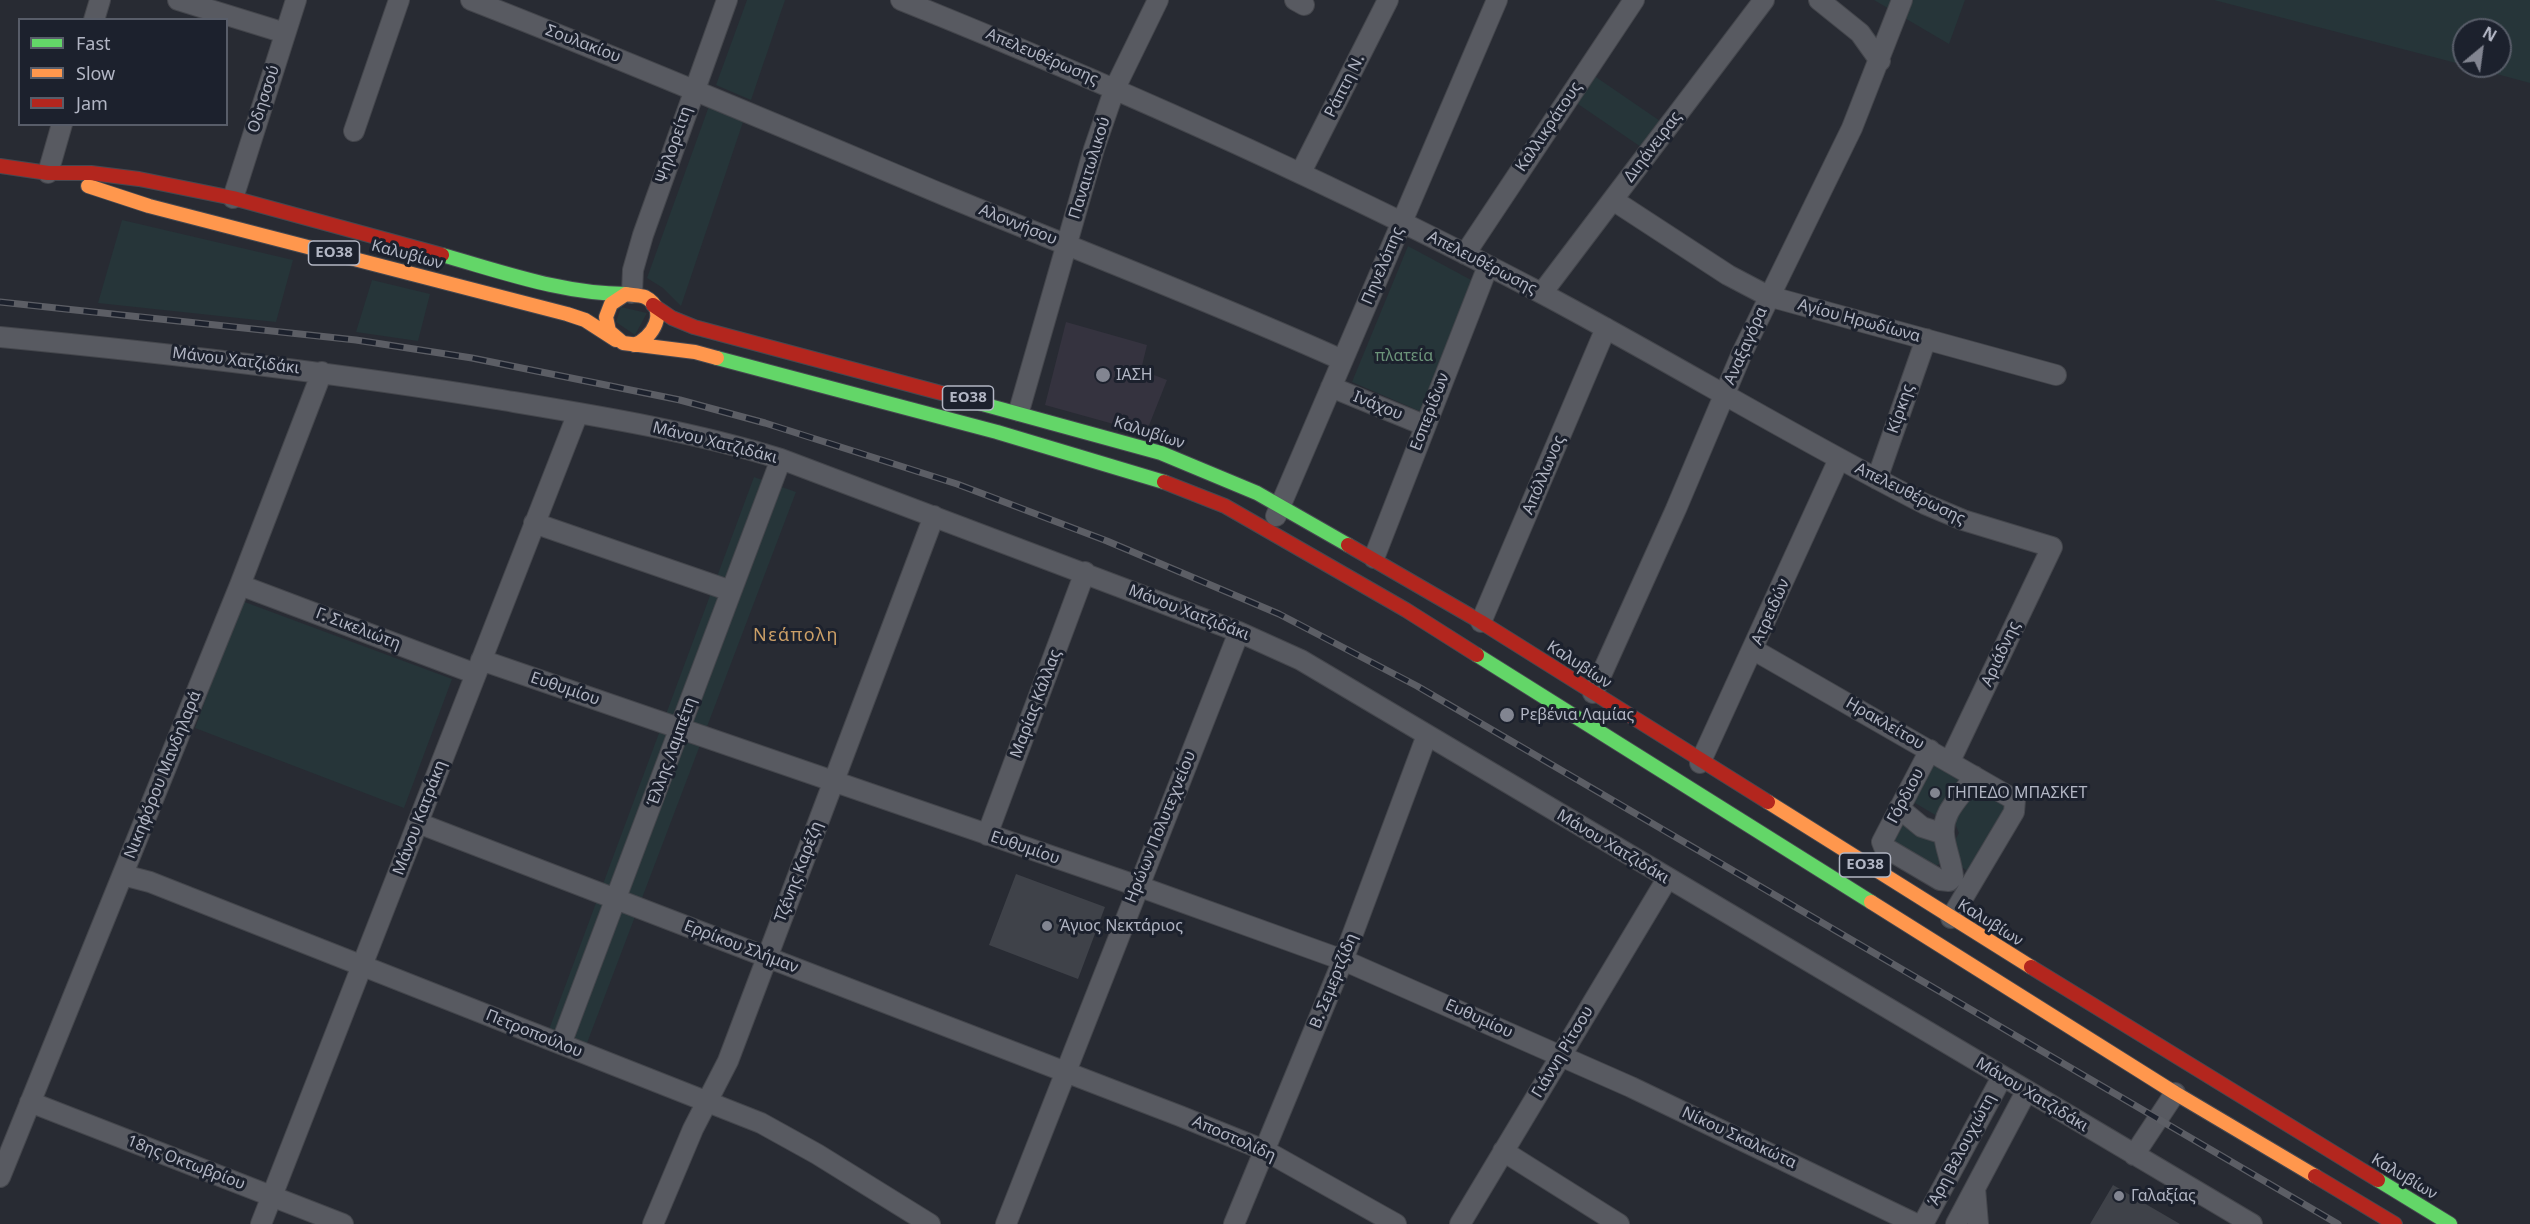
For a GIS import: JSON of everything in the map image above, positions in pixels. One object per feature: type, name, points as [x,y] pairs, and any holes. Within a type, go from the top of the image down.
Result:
[{"type":"main road","name":"Καλυβίων","points":[[0,166],[48,173],[91,173],[139,179],[233,198],[566,289],[592,294],[629,294]]},
{"type":"main road","name":"Καλυβίων","points":[[48,173],[149,206],[567,314],[593,324],[616,340]]},
{"type":"main road","name":"ΕΟ38","points":[[629,294],[645,297],[652,304]]},
{"type":"main road","points":[[616,340],[609,331],[606,314],[613,301],[629,294]]},
{"type":"main road","name":"Καλυβίων","points":[[652,304],[672,318],[694,327],[1019,411],[1161,453],[1232,480],[1374,558],[1481,622],[1700,763],[2450,1224]]},
{"type":"main road","points":[[634,345],[647,339],[656,328],[657,318],[652,304]]},
{"type":"main road","name":"ΕΟ38","points":[[616,340],[634,345],[695,352],[1073,454],[1201,495],[1269,531],[1406,610],[2175,1093],[2395,1224]]},
{"type":"street","points":[[95,18],[100,0]]},
{"type":"street","points":[[178,0],[285,33]]},
{"type":"street","name":"Οδησσού","points":[[233,198],[296,0]]},
{"type":"street","points":[[354,131],[399,0]]},
{"type":"street","name":"Σουλακίου","points":[[471,0],[694,89]]},
{"type":"street","name":"Ψηλορείτη","points":[[629,294],[638,252],[727,0]]},
{"type":"street","name":"Απελευθέρωσης","points":[[901,0],[1115,88],[1301,172],[1606,328],[1877,479],[1953,516],[2052,548]]},
{"type":"street","name":"Παναιτωλικού","points":[[1019,411],[1094,149],[1115,88],[1158,0]]},
{"type":"street","name":"Ράπτη Ν.","points":[[1301,172],[1388,0]]},
{"type":"street","name":"Πηνελόπης","points":[[1269,531],[1497,0]]},
{"type":"street","name":"Καλλικράτους","points":[[1465,254],[1634,0]]},
{"type":"street","name":"Διηάνειρας","points":[[1542,294],[1764,0]]},
{"type":"street","points":[[1819,0],[1860,33],[1880,61]]},
{"type":"street","name":"Αναξαγόρα","points":[[1593,693],[1677,508],[1768,296],[1842,151],[1880,61],[1902,0]]},
{"type":"street","name":"Αλοννήσου","points":[[694,89],[1246,317],[1342,360]]},
{"type":"street","points":[[48,173],[61,126]]},
{"type":"street","name":"Αγίου Ηρωδίωνα","points":[[1613,200],[1728,275],[1768,296],[2056,375]]},
{"type":"street","name":"Εσπερίδων","points":[[1374,558],[1488,266]]},
{"type":"street","name":"Απόλλωνος","points":[[1481,622],[1606,328]]},
{"type":"street","name":"Μάνου Χατζιδάκι","points":[[0,337],[202,357],[322,372],[579,413],[707,438],[781,459],[1239,632],[1279,648],[2252,1224]]},
{"type":"street","name":"Κίρκης","points":[[1877,479],[1926,339]]},
{"type":"street","name":"Νικηφόρου Μανδηλαρά","points":[[0,1177],[240,585],[322,372]]},
{"type":"street","name":"Ινάχου","points":[[1331,387],[1425,424]]},
{"type":"street","name":"Μάνου Κατράκη","points":[[261,1224],[579,413]]},
{"type":"street","name":"Έλλης Λαμπέτη","points":[[561,1044],[781,459]]},
{"type":"street","name":"Ατρειδών","points":[[1700,763],[1754,650],[1839,459]]},
{"type":"street","name":"Τζένης Καρέζη","points":[[653,1224],[687,1141],[728,1061],[934,516]]},
{"type":"street","points":[[534,523],[731,591]]},
{"type":"street","name":"Αριάδνης","points":[[1950,761],[2052,548]]},
{"type":"street","name":"Μαρίας Κάλλας","points":[[987,835],[1085,572]]},
{"type":"street","name":"Γ. Σικελιώτη","points":[[240,585],[478,667]]},
{"type":"street","name":"Ηρώων Πολυτεχνείου","points":[[1006,1224],[1064,1071],[1239,632]]},
{"type":"street","name":"Ηρακλείτου","points":[[1754,650],[2015,800],[2014,812],[1951,918]]},
{"type":"street","name":"Ευθυμίου","points":[[478,667],[681,729],[1138,886],[1343,960],[1560,1056]]},
{"type":"street","name":"Β. Σεμερτζίδη","points":[[1234,1224],[1343,960],[1427,735]]},
{"type":"street","name":"Γόρδιου","points":[[1930,750],[1882,842],[1884,847],[1940,880],[1949,881],[1953,872],[1944,834]]},
{"type":"street","points":[[1899,808],[1922,826],[1944,834],[1945,822],[1954,802],[1974,776]]},
{"type":"street","name":"Ερρίκου Σλήμαν","points":[[418,823],[1064,1071]]},
{"type":"street","name":"Πετροπούλου","points":[[123,875],[150,882],[363,965],[775,1130],[930,1224]]},
{"type":"street","name":"Γιάννη Ρίτσου","points":[[1460,1224],[1667,879]]},
{"type":"street","name":"Νίκου Σκαλκώτα","points":[[1560,1056],[1713,1126],[1916,1224]]},
{"type":"street","name":"Αποστολίδη","points":[[1064,1071],[1264,1150],[1396,1224]]},
{"type":"street","name":"Άρη Βελουχιώτη","points":[[1923,1224],[2001,1077]]},
{"type":"street","name":"Άρη Βελουχιώτη","points":[[1956,1224],[2026,1092]]},
{"type":"street","points":[[2134,1155],[2175,1093]]},
{"type":"street","name":"18ης Οκτωβρίου","points":[[30,1102],[343,1224]]},
{"type":"street","points":[[1503,1151],[1618,1224]]},
{"type":"street","points":[[1975,1188],[1978,1224]]},
{"type":"shaded area","name":"ΙΑΣΗ","points":[[1066,322],[1147,345],[1141,370],[1167,380],[1146,433],[1045,405]]},
{"type":"green space","points":[[747,0],[785,0],[751,100],[716,85]]},
{"type":"green space","points":[[1874,0],[1965,0],[1949,44]]},
{"type":"green space","points":[[2214,0],[2530,0],[2530,83],[2511,78],[2512,18],[2452,18],[2452,62]]},
{"type":"green space","points":[[1593,75],[1663,123],[1644,149],[1575,102]]},
{"type":"green space","points":[[709,106],[744,119],[681,306],[663,288],[647,278]]},
{"type":"green space","points":[[122,220],[293,260],[276,322],[98,303]]},
{"type":"green space","name":"πλατεία","points":[[1408,246],[1473,281],[1424,413],[1352,382]]},
{"type":"green space","points":[[372,280],[430,294],[418,341],[356,332]]},
{"type":"green space","points":[[621,307],[647,313],[635,335],[616,322]]},
{"type":"green space","points":[[754,477],[796,492],[584,1051],[547,1035]]},
{"type":"green space","points":[[242,601],[452,679],[404,808],[195,728]]},
{"type":"green space","name":"ΓΗΠΕΔΟ ΜΠΑΣΚΕΤ","points":[[1930,762],[1961,779],[1959,784],[1954,783],[1937,816],[1915,803],[1909,811]]},
{"type":"green space","points":[[1976,788],[2008,808],[1969,872],[1960,866],[1955,840],[1959,833],[1954,821],[1966,799],[1974,798]]},
{"type":"green space","points":[[1904,819],[1914,834],[1936,842],[1942,863],[1935,866],[1896,843],[1893,839]]},
{"type":"building","name":"Άγιος Νεκτάριος","points":[[1016,874],[1105,907],[1078,979],[989,945]]},
{"type":"building","name":"Γαλαξίας","points":[[2113,1185],[2180,1224],[2090,1224]]},
{"type":"railway","points":[[0,302],[356,340],[472,358],[680,400],[765,423],[957,484],[1107,541],[1279,614],[1417,686],[2338,1224]]},
{"type":"traffic: fast","points":[[442,255],[556,286],[626,294]]},
{"type":"traffic: fast","points":[[717,358],[997,432],[1164,482]]},
{"type":"traffic: fast","points":[[975,402],[1161,453],[1257,493],[1348,545]]},
{"type":"traffic: fast","points":[[1477,655],[1871,902]]},
{"type":"traffic: fast","points":[[2378,1180],[2450,1224]]},
{"type":"traffic: slow","points":[[88,186],[149,206],[567,314],[585,320],[616,340]]},
{"type":"traffic: slow","points":[[634,345],[641,342],[652,331],[656,324],[656,309],[645,297],[626,294],[611,304],[606,317],[609,331],[623,343],[695,352],[717,358]]},
{"type":"traffic: slow","points":[[1768,802],[2031,967]]},
{"type":"traffic: slow","points":[[1871,902],[2175,1093],[2315,1176]]},
{"type":"traffic: jam","points":[[0,166],[48,173],[91,173],[139,179],[233,198],[442,255]]},
{"type":"traffic: jam","points":[[653,305],[672,318],[694,327],[975,402]]},
{"type":"traffic: jam","points":[[1164,482],[1225,506],[1406,610],[1477,655]]},
{"type":"traffic: jam","points":[[1348,545],[1481,622],[1768,802]]},
{"type":"traffic: jam","points":[[2031,967],[2378,1180]]},
{"type":"traffic: jam","points":[[2315,1176],[2395,1224]]},
{"type":"place","name":"ΙΑΣΗ","points":[[1103,375]]},
{"type":"place","name":"Ρεβένια Λαμίας","points":[[1507,715]]},
{"type":"place","name":"ΓΗΠΕΔΟ ΜΠΑΣΚΕΤ","points":[[1935,793]]},
{"type":"place","name":"Άγιος Νεκτάριος","points":[[1047,926]]},
{"type":"place","name":"Γαλαξίας","points":[[2119,1196]]},
{"type":"district","name":"Νεάπολη","points":[[796,636]]}]
